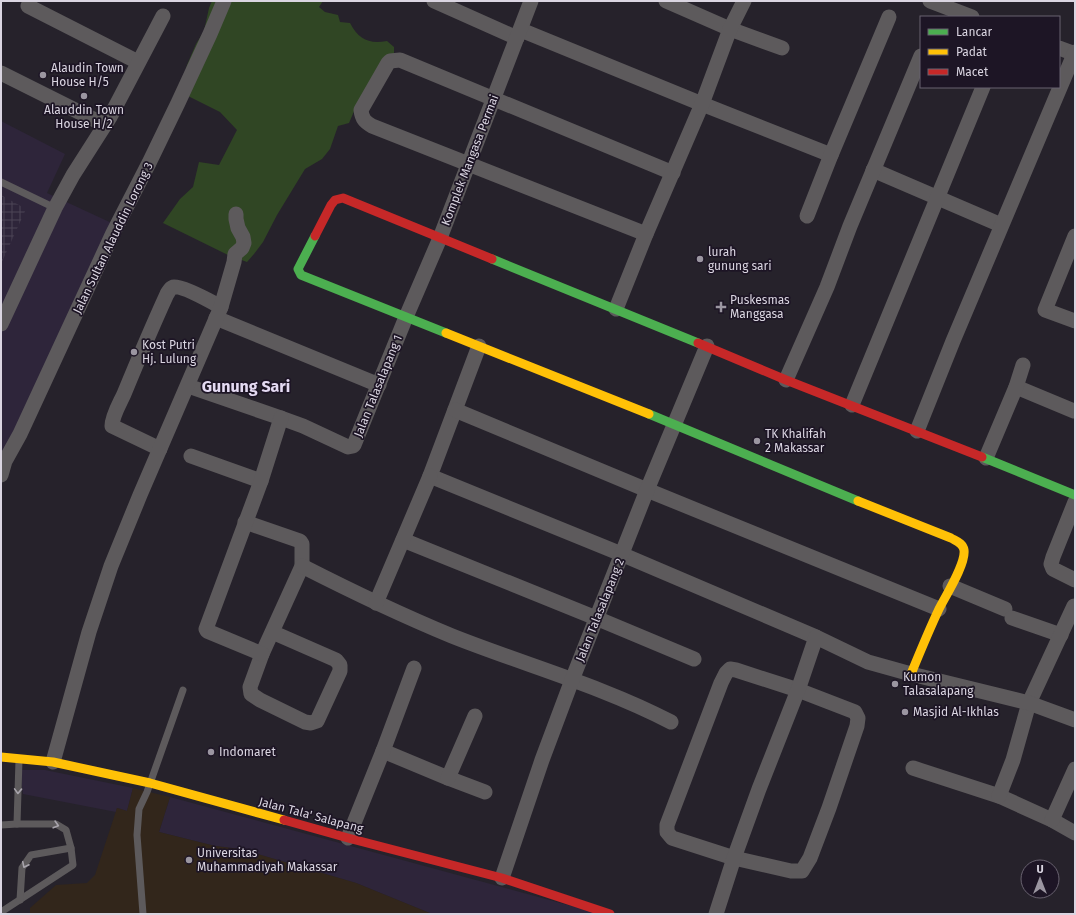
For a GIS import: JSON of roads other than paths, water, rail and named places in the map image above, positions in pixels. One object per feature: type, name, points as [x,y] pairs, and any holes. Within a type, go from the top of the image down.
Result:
[{"type":"street","name":"Jalan Sultan Alauddin Lorong 3","points":[[1,475],[5,461],[20,434],[113,233],[178,103],[224,1]]},
{"type":"street","points":[[434,1],[831,155]]},
{"type":"street","name":"Komplek Mangasa Permai","points":[[406,317],[469,165],[493,98],[531,1]]},
{"type":"street","points":[[666,1],[730,29],[782,48]]},
{"type":"street","points":[[616,309],[646,234],[702,104],[730,29],[744,1]]},
{"type":"street","points":[[28,6],[138,62]]},
{"type":"street","points":[[939,6],[969,16]]},
{"type":"street","points":[[1,324],[55,208],[73,175],[119,101],[163,16]]},
{"type":"street","points":[[807,216],[889,17]]},
{"type":"street","points":[[1060,48],[1075,53],[1060,88]]},
{"type":"street","points":[[786,380],[827,286],[873,170],[920,58]]},
{"type":"street","points":[[646,234],[372,126],[365,122],[362,118],[361,110],[388,63],[390,61],[400,60],[673,173]]},
{"type":"street","points":[[1,73],[105,124]]},
{"type":"street","points":[[852,405],[983,88]]},
{"type":"street","points":[[917,431],[1001,225],[1060,88]]},
{"type":"street","points":[[873,170],[1001,225]]},
{"type":"street","points":[[911,674],[939,609],[959,569],[964,551],[960,542],[675,425],[301,275],[298,269],[335,200],[343,198],[707,346],[786,380],[1075,494]]},
{"type":"street","points":[[53,762],[96,608],[111,566],[219,312],[236,254],[242,248],[244,243],[243,237],[238,228],[236,214]]},
{"type":"street","points":[[1075,236],[1045,310],[1075,322]]},
{"type":"street","points":[[160,449],[112,426],[112,424],[130,378],[170,288],[174,287],[187,290],[219,312],[379,385]]},
{"type":"street","name":"Jalan Talasalapang 1","points":[[188,386],[303,426],[348,447],[353,446],[356,443],[406,317]]},
{"type":"street","points":[[376,603],[430,476],[479,346]]},
{"type":"street","name":"Jalan Talasalapang 2","points":[[502,878],[542,760],[572,680],[647,490],[707,346]]},
{"type":"street","points":[[986,458],[1016,387],[1023,365]]},
{"type":"street","points":[[1016,387],[1074,411]]},
{"type":"street","points":[[455,410],[939,609]]},
{"type":"street","points":[[262,654],[206,630],[261,481],[281,418]]},
{"type":"street","points":[[191,456],[261,481]]},
{"type":"street","points":[[430,476],[816,636],[868,662],[1029,703],[1075,720]]},
{"type":"street","points":[[1075,502],[1051,564],[1053,569],[1075,580]]},
{"type":"street","points":[[245,522],[300,541],[302,544],[302,566],[272,632],[262,654],[250,688],[251,694],[305,722],[311,723],[317,721],[340,671],[340,665],[336,660],[272,632]]},
{"type":"street","points":[[403,540],[694,659]]},
{"type":"street","points":[[302,566],[376,603],[452,636],[572,680],[633,704],[671,722]]},
{"type":"street","points":[[950,586],[1009,614],[1061,635]]},
{"type":"street","points":[[999,796],[1013,760],[1029,703],[1074,606]]},
{"type":"street","points":[[716,914],[734,858],[759,789],[798,690],[816,636]]},
{"type":"street","points":[[348,838],[414,668]]},
{"type":"street","points":[[730,669],[736,670],[798,690],[855,712],[858,718],[857,726],[832,800],[810,858],[802,871],[734,858],[672,838],[667,832],[667,825],[726,673],[730,669]]},
{"type":"street","points":[[448,778],[475,716]]},
{"type":"street","points":[[383,751],[485,792]]},
{"type":"street","name":"Jalan Tala' Salapang","points":[[1,757],[53,762],[150,782],[348,838],[502,878],[609,914]]},
{"type":"street","points":[[913,768],[999,796],[1052,820],[1075,833]]},
{"type":"street","points":[[1052,820],[1075,769]]},
{"type":"lane","points":[[1,182],[55,208]]},
{"type":"lane","points":[[143,914],[137,828],[139,809],[147,792],[183,690]]},
{"type":"lane","points":[[17,824],[19,758]]},
{"type":"lane","points":[[1,825],[56,824],[66,830],[71,848],[73,865],[1,912]]},
{"type":"lane","points":[[20,900],[22,868],[31,855],[71,848]]},
{"type":"place","name":"Alaudin Town House H/5","points":[[43,75]]},
{"type":"place","name":"Alauddin Town House H/2","points":[[84,96]]},
{"type":"place","name":"lurah gunung sari","points":[[700,259]]},
{"type":"place","name":"Puskesmas Manggasa","points":[[721,307]]},
{"type":"place","name":"Kost Putri Hj. Lulung","points":[[134,352]]},
{"type":"place","name":"TK Khalifah 2 Makassar","points":[[757,441]]},
{"type":"place","name":"Kumon Talasalapang","points":[[895,684]]},
{"type":"place","name":"Masjid Al-Ikhlas","points":[[905,712]]},
{"type":"place","name":"Indomaret","points":[[211,752]]},
{"type":"place","name":"Universitas Muhammadiyah Makassar","points":[[189,860]]},
{"type":"district","name":"Gunung Sari","points":[[246,386]]}]
